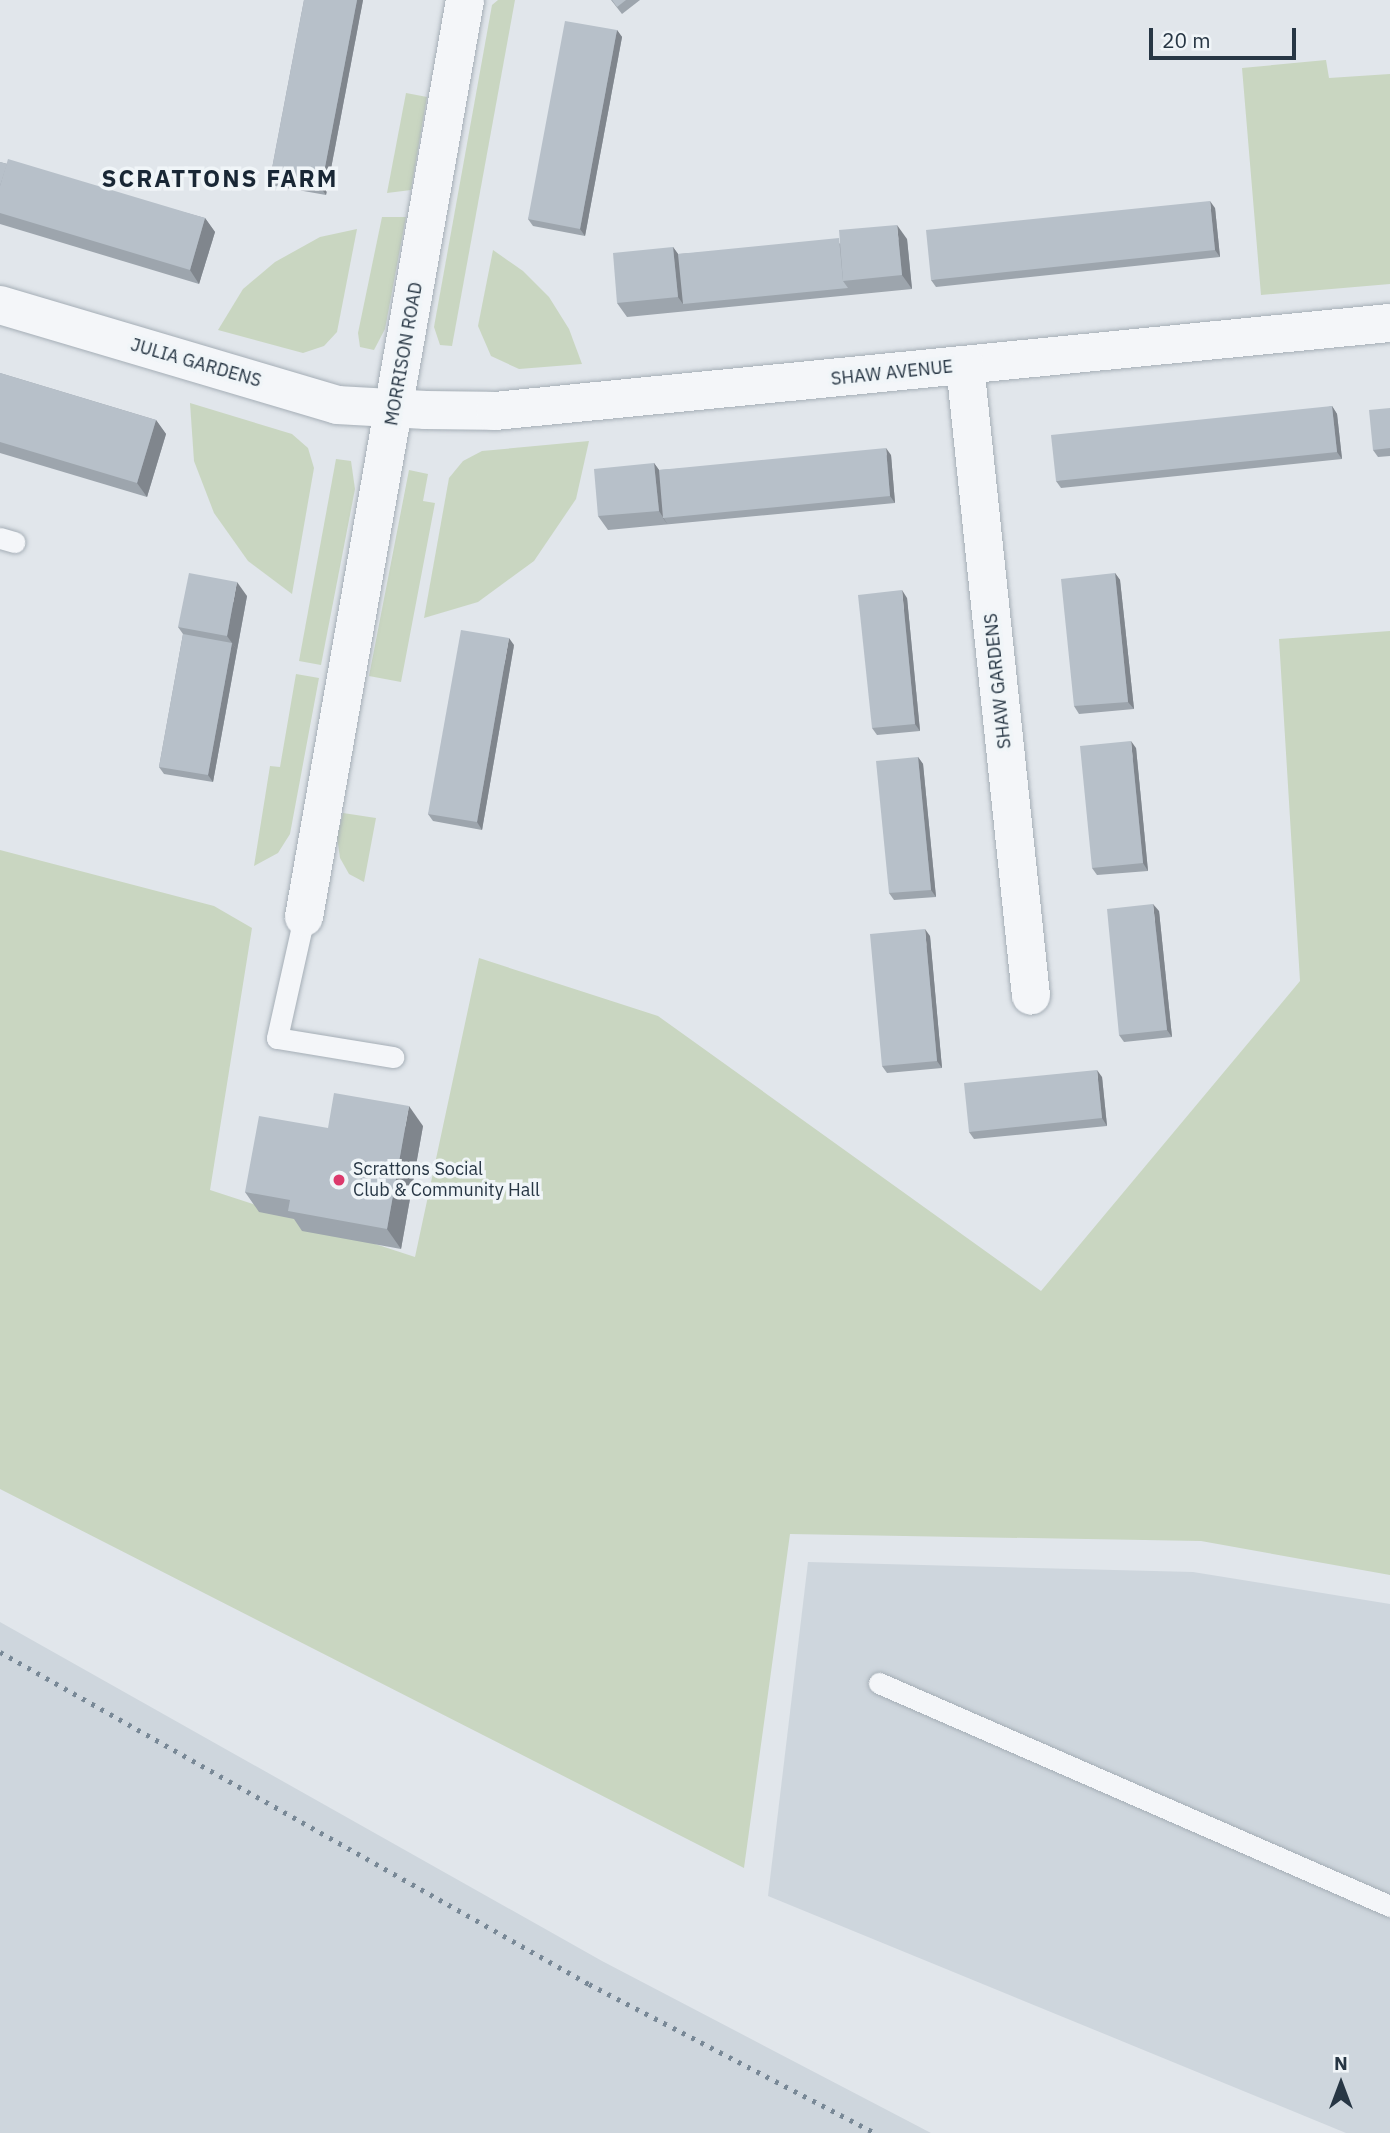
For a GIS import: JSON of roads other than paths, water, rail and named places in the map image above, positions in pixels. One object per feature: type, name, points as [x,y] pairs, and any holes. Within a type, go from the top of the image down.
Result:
[{"type":"street","name":"MORRISON ROAD","points":[[304,917],[465,0]]},
{"type":"street","name":"JULIA GARDENS","points":[[0,304],[337,405],[394,410]]},
{"type":"street","name":"SHAW AVENUE","points":[[394,410],[495,411],[1390,323]]},
{"type":"street","name":"SHAW GARDENS","points":[[965,365],[1031,996]]},
{"type":"lane","points":[[304,917],[277,1038],[393,1057]]},
{"type":"lane","points":[[879,1683],[1390,1906]]},
{"type":"railway","points":[[0,1652],[589,1984],[875,2133]]},
{"type":"place","name":"Scrattons Social Club & Community Hall","points":[[339,1180]]},
{"type":"district","name":"SCRATTONS FARM","points":[[220,179]]}]
